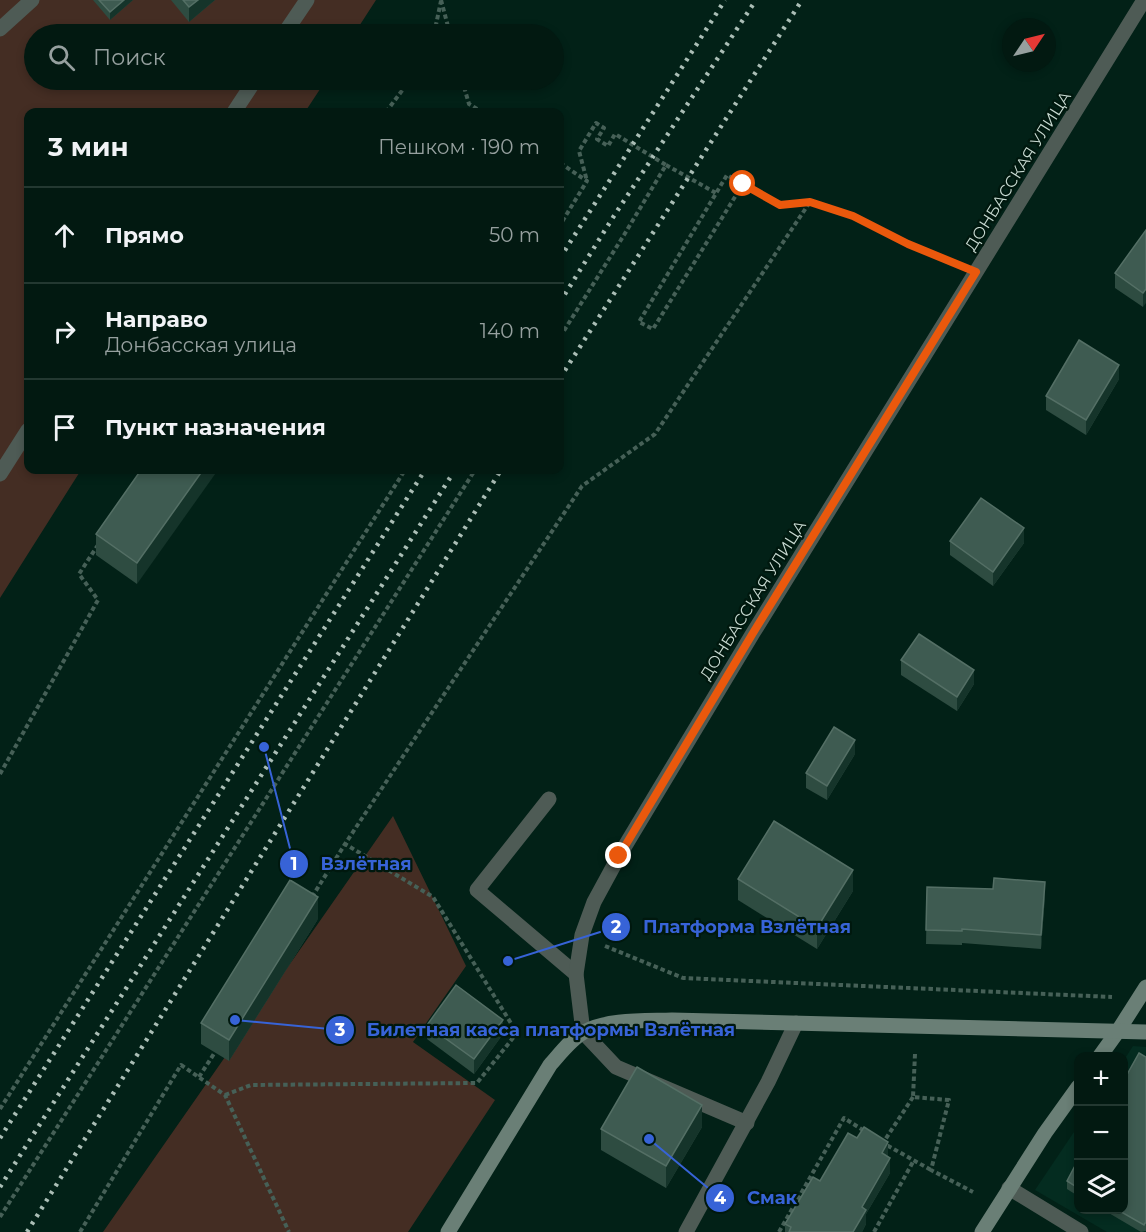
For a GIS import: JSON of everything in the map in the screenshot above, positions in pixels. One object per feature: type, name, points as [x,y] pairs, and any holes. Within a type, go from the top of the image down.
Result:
[{"type":"street","points":[[0,29],[32,0]]},
{"type":"street","points":[[291,24],[307,0]]},
{"type":"street","name":"ДОНБАССКАЯ УЛИЦА","points":[[583,1032],[576,974],[582,935],[594,902],[627,840],[1144,0]]},
{"type":"street","points":[[237,108],[248,90]]},
{"type":"street","points":[[0,474],[24,436]]},
{"type":"street","points":[[549,799],[477,890],[576,974]]},
{"type":"street","points":[[1103,1052],[1142,992]]},
{"type":"street","points":[[448,1232],[550,1065],[583,1032],[601,1025],[672,1020],[1146,1032]]},
{"type":"street","points":[[686,1232],[747,1123],[796,1023]]},
{"type":"street","points":[[583,1032],[616,1066],[747,1123]]},
{"type":"street","points":[[982,1232],[1074,1092]]},
{"type":"street","points":[[1009,1188],[1081,1232]]},
{"type":"path","points":[[436,24],[441,0]]},
{"type":"path","points":[[441,0],[447,24]]},
{"type":"path","points":[[389,108],[402,90]]},
{"type":"path","points":[[465,90],[468,108]]},
{"type":"path","points":[[469,104],[476,108]]},
{"type":"path","points":[[564,218],[587,181],[579,151],[596,123],[604,128],[597,139],[608,146],[615,134],[716,193]]},
{"type":"path","points":[[564,331],[666,165]]},
{"type":"path","points":[[564,166],[587,181]]},
{"type":"path","points":[[743,184],[653,329],[639,322],[727,175],[743,184],[780,205],[810,202],[853,216],[908,244],[976,272]]},
{"type":"path","points":[[309,903],[345,844],[582,486],[655,434],[810,202]]},
{"type":"path","points":[[0,1109],[402,474]]},
{"type":"path","points":[[0,1217],[472,474]]},
{"type":"path","points":[[0,774],[98,600],[79,574],[104,536]]},
{"type":"path","points":[[225,1095],[250,1085],[477,1083],[517,1033],[434,897],[345,844]]},
{"type":"path","points":[[582,935],[683,978],[1142,992]]},
{"type":"path","points":[[199,1077],[221,1042]]},
{"type":"path","points":[[915,1054],[913,1097],[883,1143],[973,1192]]},
{"type":"path","points":[[80,1232],[181,1065],[225,1095],[289,1232]]},
{"type":"path","points":[[913,1097],[949,1100],[931,1170]]},
{"type":"path","points":[[779,1232],[844,1118],[874,1136]]},
{"type":"path","points":[[874,1232],[914,1160]]},
{"type":"shaded area","points":[[0,0],[376,0],[360,24],[24,24],[24,90],[319,90],[308,108],[24,108],[24,474],[78,474],[0,598]]},
{"type":"shaded area","points":[[393,816],[466,966],[413,1042],[495,1100],[408,1232],[103,1232]]},
{"type":"shaded area","points":[[1133,1046],[1146,1047],[1146,1232],[1107,1232],[1076,1214],[1128,1214],[1128,1054]]},
{"type":"shaded area","points":[[1074,1132],[1074,1213],[1035,1190]]},
{"type":"building","points":[[99,0],[124,0],[110,12]]},
{"type":"building","points":[[183,0],[198,0],[189,7]]},
{"type":"building","points":[[1146,230],[1146,289],[1143,293],[1115,273]]},
{"type":"building","points":[[1079,340],[1119,365],[1086,420],[1046,396]]},
{"type":"building","points":[[138,474],[200,474],[137,563],[96,534]]},
{"type":"building","points":[[981,498],[1024,528],[993,572],[950,541]]},
{"type":"building","points":[[919,634],[974,670],[957,697],[901,660]]},
{"type":"building","points":[[834,727],[855,740],[827,786],[806,773]]},
{"type":"building","points":[[774,821],[853,870],[817,928],[738,879]]},
{"type":"building","points":[[994,878],[1045,882],[1041,935],[962,929],[962,931],[926,930],[927,887],[993,889]]},
{"type":"building","points":[[290,880],[318,897],[229,1040],[201,1023]]},
{"type":"building","points":[[456,985],[503,1020],[474,1059],[427,1025]]},
{"type":"building","points":[[1139,1053],[1146,1057],[1146,1223],[1144,1225],[1125,1214],[1128,1214],[1128,1073]]},
{"type":"building","points":[[637,1067],[702,1105],[666,1166],[601,1129]]},
{"type":"building","points":[[864,1127],[888,1142],[882,1153],[890,1158],[862,1207],[866,1210],[853,1232],[789,1232],[791,1227],[785,1224],[813,1177],[820,1181],[848,1133],[857,1138]]},
{"type":"building","points":[[1074,1168],[1074,1185],[1067,1181]]},
{"type":"railway","points":[[564,252],[725,0]]},
{"type":"railway","points":[[564,296],[756,0]]},
{"type":"railway","points":[[564,372],[802,0]]},
{"type":"railway","points":[[0,1138],[422,474]]},
{"type":"railway","points":[[0,1187],[452,474]]},
{"type":"railway","points":[[27,1232],[499,474]]},
{"type":"place","name":"Взлётная","points":[[264,747]]},
{"type":"place","name":"Платформа Взлётная","points":[[508,961]]},
{"type":"place","name":"Билетная касса платформы Взлётная","points":[[235,1020]]},
{"type":"place","name":"Смак","points":[[649,1139]]},
{"type":"route","points":[[619,856],[753,633],[976,272],[908,244],[853,216],[810,202],[780,205],[743,184]]}]
